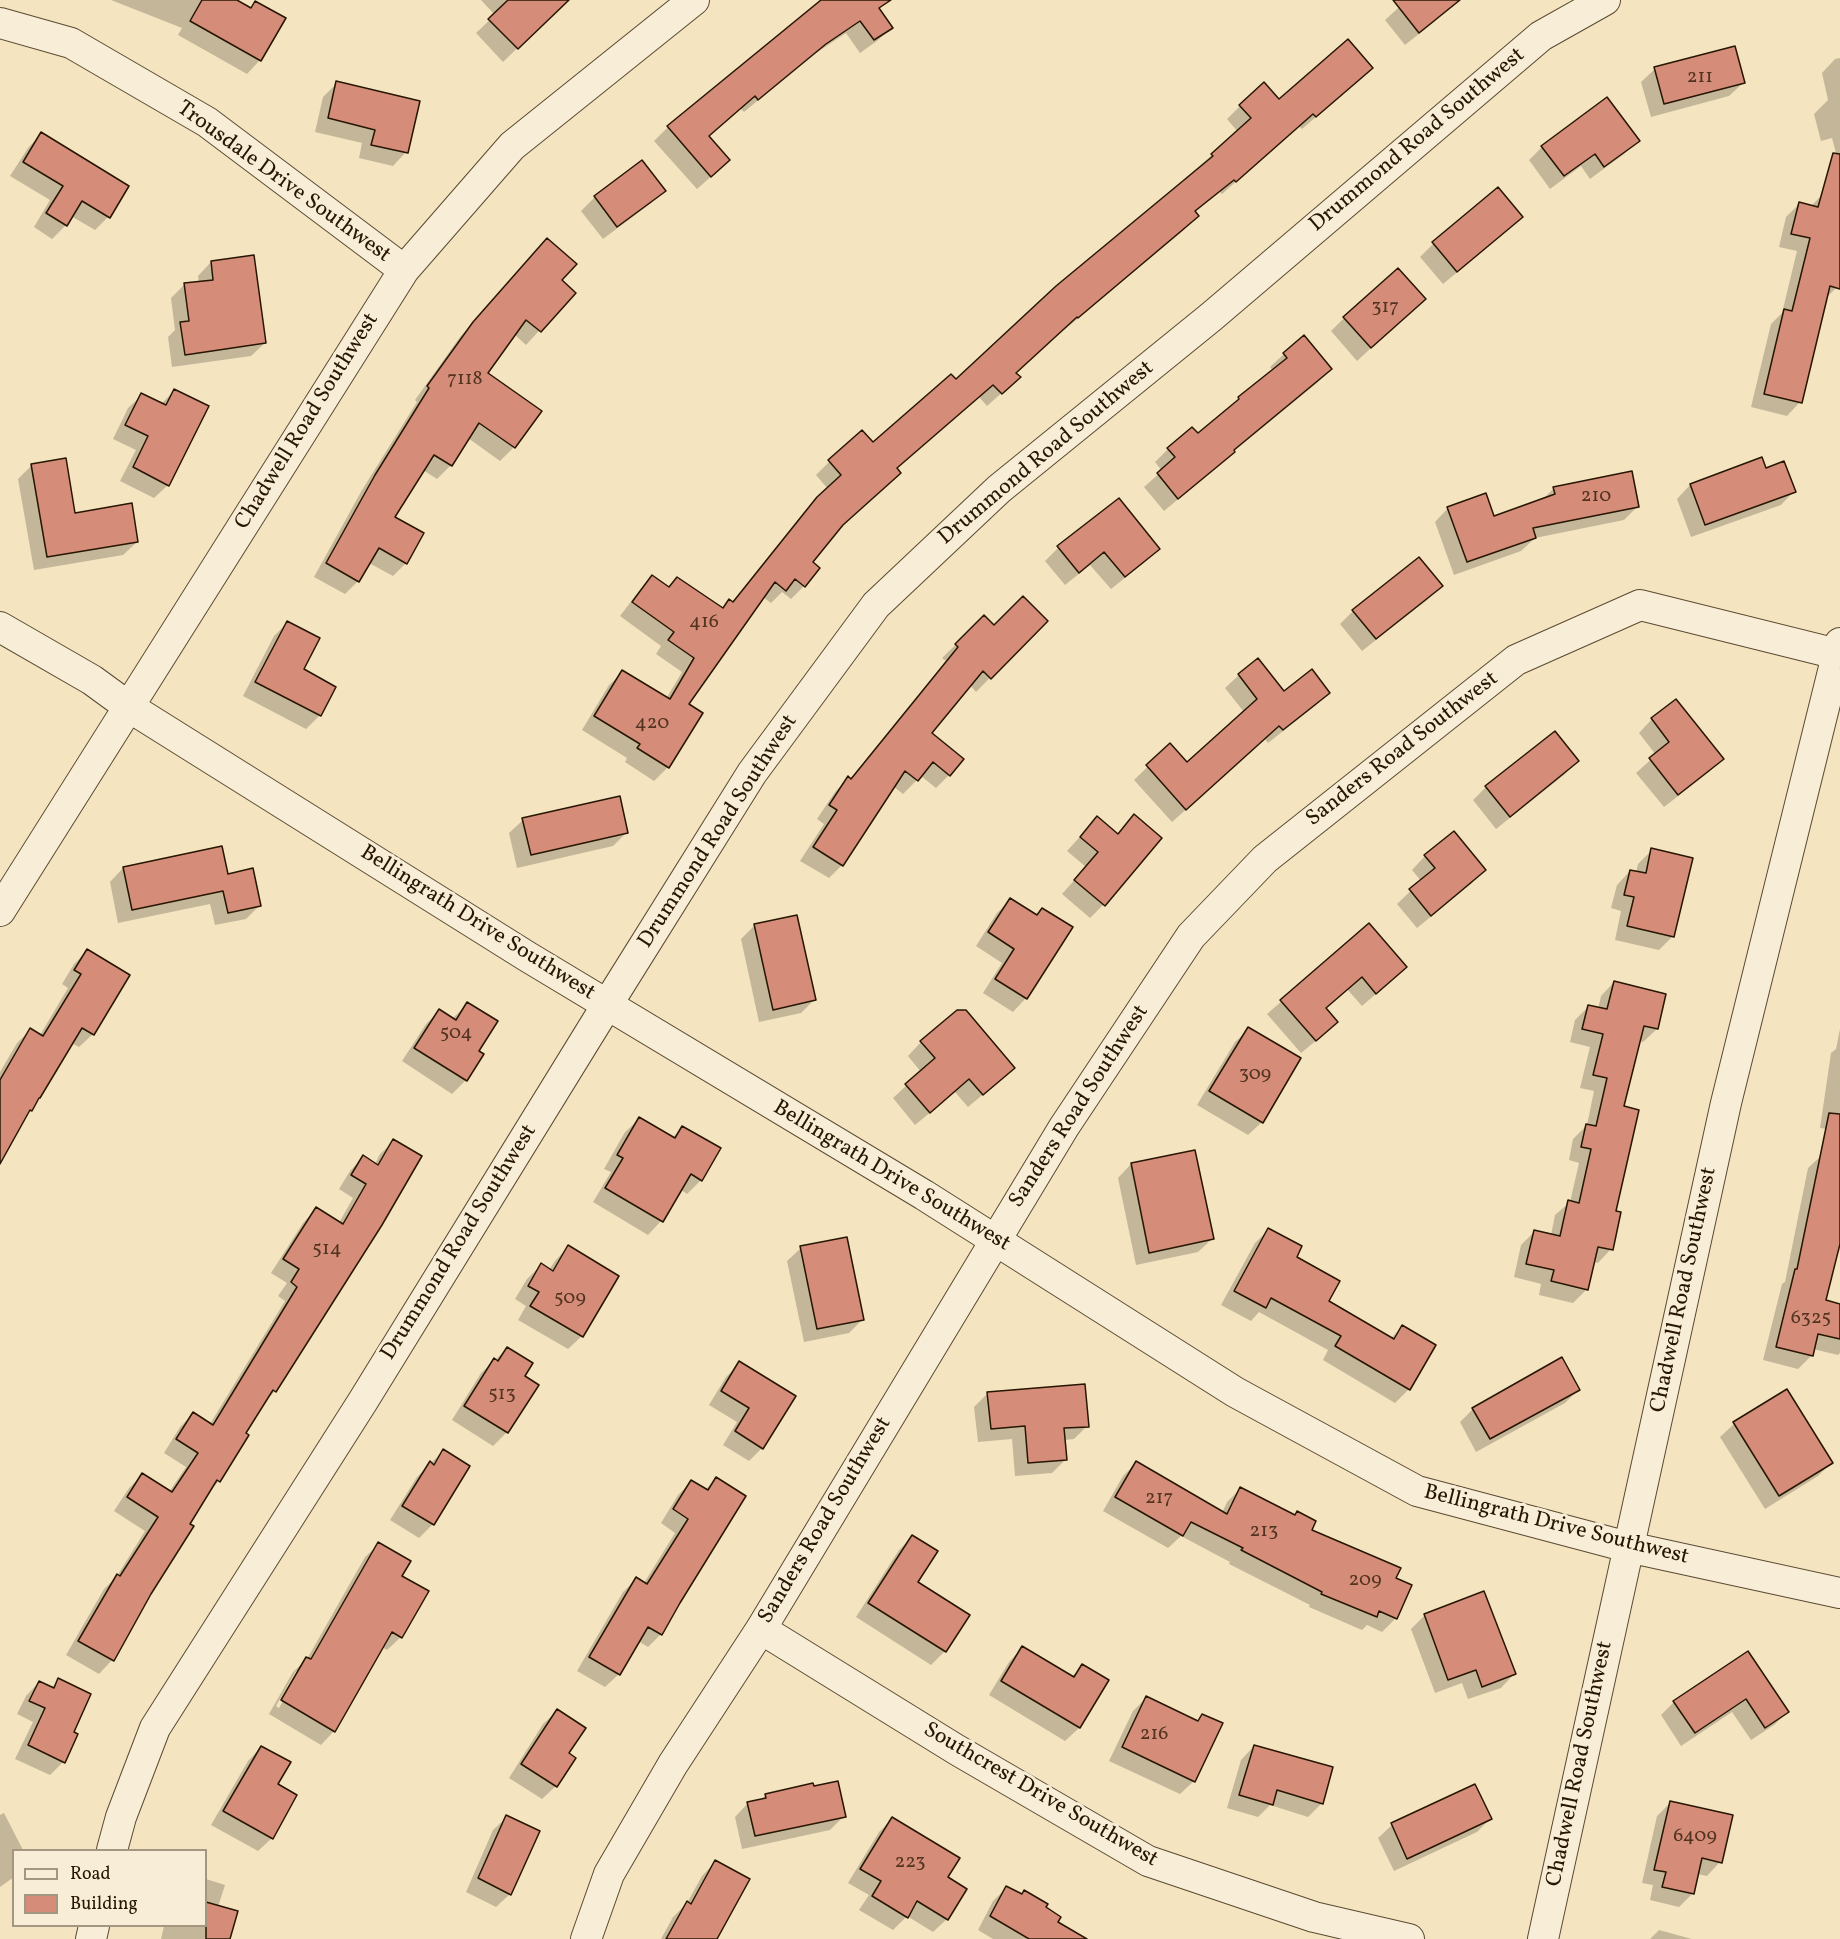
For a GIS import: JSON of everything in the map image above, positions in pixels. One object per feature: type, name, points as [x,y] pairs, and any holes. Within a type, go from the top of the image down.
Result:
[{"type":"street","name":"Chadwell Road Southwest","points":[[0,910],[404,270],[512,146],[694,0]]},
{"type":"street","name":"Drummond Road Southwest","points":[[113,1849],[121,1817],[155,1728],[363,1401],[752,773],[876,605],[999,489],[1211,317],[1541,36],[1605,0]]},
{"type":"street","name":"Trousdale Drive Southwest","points":[[0,23],[71,43],[207,122],[404,270]]},
{"type":"street","name":"Sanders Road Southwest","points":[[586,1939],[609,1874],[673,1764],[760,1629],[1064,1127],[1191,936],[1265,859],[1516,660],[1640,605],[1839,649]]},
{"type":"street","name":"Bellingrath Drive Southwest","points":[[0,627],[92,680],[129,706],[607,1005],[924,1196],[1235,1392],[1417,1491],[1629,1547],[1840,1593]]},
{"type":"street","name":"Chadwell Road Southwest","points":[[1543,1939],[1726,1103],[1839,649]]},
{"type":"street","name":"Southcrest Drive Southwest","points":[[760,1629],[957,1750],[1148,1861],[1314,1917],[1409,1939]]},
{"type":"building","points":[[202,0],[237,0],[251,8],[255,1],[286,18],[261,61],[190,21]]},
{"type":"building","points":[[508,0],[569,0],[518,49],[488,19]]},
{"type":"building","points":[[821,0],[891,0],[879,8],[893,28],[874,40],[860,21],[826,44],[758,100],[755,96],[709,136],[730,160],[711,177],[667,126]]},
{"type":"building","points":[[1393,0],[1460,0],[1419,33]]},
{"type":"building","points":[[1348,39],[1373,68],[1316,117],[1313,114],[1236,182],[1234,180],[1195,211],[1199,216],[1077,317],[1016,373],[1021,377],[1002,394],[993,385],[897,468],[901,473],[843,525],[813,562],[820,568],[805,587],[795,579],[786,591],[775,582],[689,704],[703,713],[669,768],[637,748],[640,744],[594,716],[622,670],[670,699],[694,658],[668,640],[674,632],[632,602],[652,575],[669,587],[677,577],[723,608],[729,599],[733,602],[817,497],[841,475],[828,460],[862,430],[873,442],[951,374],[956,379],[1056,286],[1213,156],[1211,154],[1251,118],[1239,105],[1264,82],[1279,99]]},
{"type":"building","points":[[1735,46],[1745,83],[1664,104],[1654,67]]},
{"type":"building","points":[[336,81],[420,101],[408,153],[371,145],[375,130],[328,118]]},
{"type":"building","points":[[1607,97],[1640,141],[1604,167],[1595,154],[1564,176],[1541,146]]},
{"type":"building","points":[[41,132],[129,186],[110,218],[82,201],[67,226],[46,213],[63,186],[23,162]]},
{"type":"building","points":[[1833,153],[1840,154],[1840,289],[1830,286],[1802,403],[1764,394],[1784,309],[1792,311],[1810,238],[1791,234],[1799,202],[1818,207]]},
{"type":"building","points":[[642,160],[666,191],[617,227],[594,196]]},
{"type":"building","points":[[1498,187],[1523,217],[1457,272],[1432,242]]},
{"type":"building","points":[[547,238],[577,264],[562,280],[576,293],[541,332],[526,320],[488,373],[542,411],[515,448],[479,423],[452,466],[434,455],[395,517],[424,533],[407,564],[379,548],[359,582],[326,563],[375,475],[429,388],[427,386],[473,322]]},
{"type":"building","points":[[254,255],[266,343],[185,355],[180,322],[189,321],[184,283],[213,280],[211,261]]},
{"type":"building","points":[[1398,268],[1426,299],[1371,348],[1343,317]]},
{"type":"building","points":[[1304,335],[1332,369],[1178,499],[1157,473],[1175,457],[1167,448],[1192,427],[1198,433],[1287,358],[1283,353]]},
{"type":"building","points":[[174,389],[209,406],[169,486],[133,467],[148,436],[125,425],[141,393],[166,405]]},
{"type":"building","points":[[1762,457],[1766,468],[1784,461],[1796,492],[1705,525],[1690,484]]},
{"type":"building","points":[[66,458],[75,513],[132,503],[138,542],[47,557],[31,464]]},
{"type":"building","points":[[1632,471],[1639,507],[1533,528],[1536,538],[1467,562],[1447,507],[1486,493],[1494,516],[1555,494],[1553,487]]},
{"type":"building","points":[[1119,498],[1160,549],[1125,577],[1104,552],[1079,573],[1057,546]]},
{"type":"building","points":[[1419,557],[1443,586],[1376,639],[1352,610]]},
{"type":"building","points":[[1023,596],[1048,621],[991,679],[983,671],[932,733],[964,759],[950,776],[933,762],[918,781],[905,771],[843,866],[813,847],[837,810],[829,805],[848,776],[851,779],[958,647],[955,644],[984,615],[994,625]]},
{"type":"building","points":[[287,621],[320,638],[304,669],[336,687],[321,716],[255,682]]},
{"type":"building","points":[[1258,658],[1284,691],[1312,669],[1330,693],[1283,730],[1279,726],[1186,810],[1146,765],[1170,743],[1187,762],[1257,699],[1238,674]]},
{"type":"building","points":[[1676,699],[1724,759],[1678,795],[1649,758],[1669,742],[1651,718]]},
{"type":"building","points":[[1555,731],[1579,761],[1510,817],[1485,786]]},
{"type":"building","points":[[620,796],[628,833],[531,855],[522,818]]},
{"type":"building","points":[[1134,814],[1162,838],[1105,906],[1074,880],[1098,852],[1080,837],[1097,816],[1118,834]]},
{"type":"building","points":[[1454,831],[1486,870],[1431,916],[1409,889],[1435,868],[1424,855]]},
{"type":"building","points":[[222,846],[228,874],[253,868],[261,906],[228,913],[223,891],[132,910],[123,867]]},
{"type":"building","points":[[1651,848],[1693,858],[1674,937],[1627,926],[1634,897],[1624,895],[1630,870],[1646,873]]},
{"type":"building","points":[[1010,898],[1037,915],[1042,908],[1073,927],[1027,999],[995,979],[1014,949],[988,932]]},
{"type":"building","points":[[797,915],[816,1000],[773,1010],[754,924]]},
{"type":"building","points":[[1369,923],[1407,967],[1376,994],[1362,977],[1326,1008],[1338,1022],[1316,1041],[1280,1000]]},
{"type":"building","points":[[87,949],[130,975],[94,1035],[82,1028],[32,1111],[30,1110],[0,1164],[0,1080],[30,1028],[43,1036],[81,974],[74,970]]},
{"type":"building","points":[[1614,981],[1666,994],[1658,1029],[1644,1026],[1624,1106],[1639,1110],[1616,1211],[1621,1212],[1613,1250],[1598,1247],[1588,1290],[1551,1281],[1554,1270],[1526,1264],[1534,1230],[1560,1236],[1568,1200],[1579,1203],[1591,1149],[1581,1147],[1586,1124],[1596,1126],[1607,1078],[1593,1075],[1603,1034],[1582,1029],[1588,1005],[1607,1009]]},
{"type":"building","points":[[467,1002],[498,1021],[479,1051],[484,1054],[467,1081],[414,1048],[439,1009],[456,1020]]},
{"type":"building","points":[[957,1010],[966,1010],[1015,1068],[983,1095],[969,1079],[930,1113],[905,1084],[935,1058],[920,1041]]},
{"type":"building","points":[[1248,1027],[1301,1058],[1263,1123],[1209,1091]]},
{"type":"building","points":[[1829,1113],[1840,1114],[1840,1244],[1826,1300],[1840,1304],[1840,1339],[1818,1334],[1813,1356],[1776,1347],[1795,1269],[1797,1269]]},
{"type":"building","points":[[639,1117],[675,1138],[682,1126],[721,1148],[702,1181],[691,1174],[663,1222],[605,1188],[623,1158],[617,1155]]},
{"type":"building","points":[[393,1139],[422,1156],[382,1225],[276,1392],[273,1390],[246,1433],[249,1435],[220,1482],[217,1480],[190,1524],[194,1526],[151,1594],[114,1661],[78,1641],[117,1574],[120,1576],[158,1517],[127,1497],[142,1473],[172,1492],[198,1453],[176,1439],[193,1412],[213,1425],[297,1287],[291,1282],[299,1269],[283,1259],[316,1207],[343,1224],[366,1184],[351,1175],[363,1155],[378,1165]]},
{"type":"building","points":[[1195,1150],[1214,1239],[1149,1253],[1131,1163]]},
{"type":"building","points":[[1268,1228],[1302,1246],[1297,1257],[1340,1281],[1329,1301],[1394,1339],[1402,1325],[1436,1345],[1410,1390],[1335,1346],[1341,1336],[1271,1298],[1266,1308],[1234,1291]]},
{"type":"building","points":[[847,1237],[864,1320],[817,1329],[800,1246]]},
{"type":"building","points":[[568,1245],[619,1276],[583,1337],[530,1306],[539,1292],[528,1286],[541,1263],[553,1271]]},
{"type":"building","points":[[507,1347],[533,1363],[525,1376],[539,1385],[508,1433],[464,1406],[494,1358],[498,1361]]},
{"type":"building","points":[[1562,1357],[1580,1390],[1490,1439],[1472,1408]]},
{"type":"building","points":[[739,1361],[796,1396],[763,1449],[735,1431],[749,1408],[721,1391]]},
{"type":"building","points":[[1085,1384],[1089,1427],[1064,1428],[1067,1460],[1028,1463],[1025,1426],[991,1429],[987,1392]]},
{"type":"building","points":[[1787,1389],[1833,1463],[1779,1496],[1733,1422]]},
{"type":"building","points":[[443,1449],[470,1466],[434,1525],[402,1506],[430,1461],[434,1465]]},
{"type":"building","points":[[1136,1461],[1227,1514],[1240,1487],[1295,1515],[1297,1511],[1316,1521],[1312,1530],[1401,1568],[1396,1578],[1412,1585],[1397,1619],[1379,1611],[1377,1617],[1321,1594],[1322,1592],[1241,1550],[1243,1548],[1191,1522],[1183,1536],[1115,1497]]},
{"type":"building","points":[[716,1477],[746,1496],[662,1635],[648,1627],[620,1675],[589,1657],[636,1577],[647,1584],[688,1519],[673,1509],[691,1480],[708,1490]]},
{"type":"building","points":[[912,1535],[938,1551],[918,1582],[970,1615],[946,1652],[868,1603]]},
{"type":"building","points":[[378,1542],[411,1561],[402,1576],[429,1591],[402,1638],[392,1632],[335,1732],[281,1700],[306,1657],[311,1659]]},
{"type":"building","points":[[1484,1591],[1516,1674],[1482,1687],[1476,1670],[1448,1680],[1424,1614]]},
{"type":"building","points":[[1022,1646],[1074,1677],[1082,1664],[1109,1680],[1080,1728],[1001,1681]]},
{"type":"building","points":[[1748,1651],[1789,1712],[1765,1728],[1746,1699],[1695,1733],[1673,1701]]},
{"type":"building","points":[[58,1678],[91,1694],[74,1732],[78,1734],[65,1763],[28,1745],[45,1708],[29,1701],[39,1681],[54,1688]]},
{"type":"building","points":[[1146,1696],[1198,1721],[1202,1714],[1223,1723],[1195,1782],[1122,1747]]},
{"type":"building","points":[[557,1709],[586,1728],[569,1753],[576,1758],[557,1787],[521,1764]]},
{"type":"building","points":[[1254,1745],[1333,1767],[1323,1804],[1277,1790],[1273,1805],[1239,1795]]},
{"type":"building","points":[[261,1746],[291,1762],[278,1784],[297,1795],[273,1839],[223,1811]]},
{"type":"building","points":[[838,1781],[846,1817],[755,1836],[747,1802],[766,1798],[765,1794],[813,1783],[814,1786]]},
{"type":"building","points":[[1475,1784],[1492,1819],[1407,1859],[1391,1823]]},
{"type":"building","points":[[1670,1801],[1733,1815],[1722,1863],[1702,1858],[1694,1894],[1662,1887],[1666,1872],[1654,1870]]},
{"type":"building","points":[[506,1815],[540,1831],[511,1895],[478,1878]]},
{"type":"building","points":[[892,1817],[960,1858],[948,1877],[967,1889],[948,1920],[917,1901],[908,1918],[872,1896],[881,1881],[860,1869]]},
{"type":"building","points":[[715,1860],[750,1879],[717,1939],[666,1939],[687,1901],[691,1904]]},
{"type":"building","points":[[1006,1886],[1022,1894],[1024,1890],[1048,1904],[1046,1907],[1061,1917],[1058,1922],[1087,1939],[1029,1939],[990,1916]]},
{"type":"building","points":[[207,1902],[238,1911],[230,1939],[206,1939]]}]
